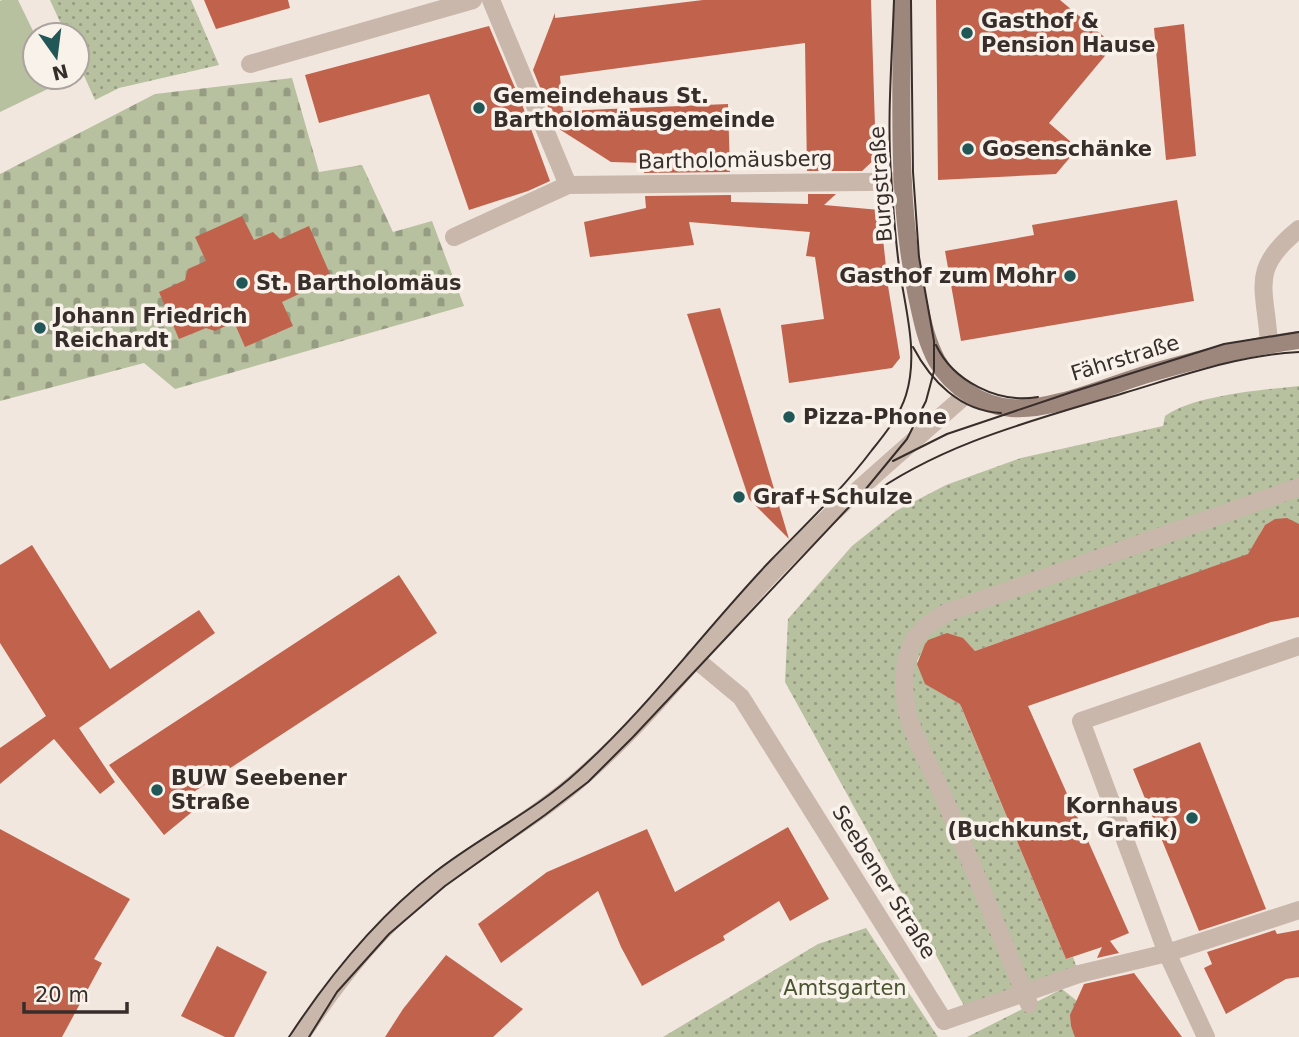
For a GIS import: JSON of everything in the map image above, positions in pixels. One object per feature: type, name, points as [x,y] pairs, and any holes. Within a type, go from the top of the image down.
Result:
[{"type":"main road","name":"Burgstraße","points":[[902,0],[900,120],[909,258],[926,339],[938,363],[953,383],[966,391]]},
{"type":"main road","name":"Fährstraße","points":[[966,391],[980,399],[1011,408],[1044,405],[1179,365],[1269,344],[1299,340]]},
{"type":"street","points":[[250,64],[473,0]]},
{"type":"street","points":[[491,0],[569,185]]},
{"type":"street","name":"Bartholomäusberg","points":[[454,237],[569,185],[903,181]]},
{"type":"street","points":[[1269,344],[1263,277],[1270,258],[1299,229]]},
{"type":"street","points":[[300,1037],[332,989],[383,929],[440,879],[542,809],[583,777],[629,732],[778,566],[961,399],[966,391]]},
{"type":"street","points":[[1029,1004],[907,710],[907,657],[915,637],[927,624],[948,612],[1299,487]]},
{"type":"street","points":[[1206,1037],[1167,953],[1081,721],[1299,646]]},
{"type":"street","name":"Seebener Straße","points":[[694,658],[741,696],[944,1021],[1079,974],[1167,953],[1299,910]]},
{"type":"green space","points":[[18,0],[28,21],[21,21],[21,91],[44,91],[0,112],[0,1]]},
{"type":"green space","points":[[50,0],[191,0],[219,65],[119,88],[95,100],[91,91],[91,21],[60,21]]},
{"type":"green space","points":[[292,78],[319,172],[362,165],[393,232],[432,221],[464,306],[175,389],[144,363],[0,401],[0,174],[155,94]]},
{"type":"green space","points":[[1299,386],[1299,525],[1275,520],[1260,533],[1258,551],[975,651],[953,635],[927,641],[917,661],[925,683],[965,690],[961,707],[1066,959],[1073,957],[1079,974],[968,1013],[785,682],[788,619],[852,546],[896,511],[946,485],[1021,458],[1163,426],[1165,416],[1211,398]]},
{"type":"green space","name":"Amtsgarten","points":[[866,928],[938,1037],[663,1037],[818,944]]},
{"type":"green space","points":[[1062,989],[1077,1001],[1071,1019],[1076,1037],[967,1037]]},
{"type":"building","points":[[204,0],[288,0],[290,8],[216,29]]},
{"type":"building","points":[[703,0],[871,0],[876,158],[862,171],[807,171],[805,43],[560,76],[563,111],[728,104],[730,172],[644,173],[643,163],[611,162],[556,127],[533,70],[555,13],[555,18]]},
{"type":"building","points":[[936,0],[1060,0],[1114,45],[1049,123],[1078,148],[1056,174],[938,180]]},
{"type":"building","points":[[1184,24],[1196,156],[1166,160],[1154,28]]},
{"type":"building","name":"Gemeindehaus St. Bartholomäusgemeinde","points":[[489,26],[550,181],[469,210],[429,94],[319,123],[305,75]]},
{"type":"building","points":[[808,194],[836,194],[824,205],[880,210],[888,286],[900,358],[892,368],[789,383],[781,325],[824,319],[815,257],[806,256],[810,232],[689,222],[694,245],[590,257],[584,222],[646,208],[645,196],[731,195],[731,202],[808,204]]},
{"type":"building","name":"Gasthof zum Mohr","points":[[1177,200],[1194,301],[961,341],[945,251],[1034,235],[1032,225]]},
{"type":"building","name":"St. Bartholomäus","points":[[242,216],[254,240],[273,232],[280,239],[309,226],[330,274],[300,286],[299,294],[282,302],[293,326],[245,347],[234,322],[215,331],[206,328],[179,339],[159,292],[185,280],[188,269],[206,261],[195,237]]},
{"type":"building","points":[[720,308],[789,539],[749,499],[687,314]]},
{"type":"building","points":[[1287,518],[1299,524],[1299,617],[1271,622],[1028,706],[1129,933],[1110,941],[1119,953],[1097,958],[1102,947],[1066,959],[960,704],[925,684],[917,664],[925,644],[928,640],[947,633],[963,638],[975,651],[1248,554],[1265,525],[1275,519]]},
{"type":"building","points":[[32,545],[110,669],[199,610],[215,633],[79,728],[115,782],[100,794],[54,739],[0,784],[0,748],[46,716],[0,643],[0,565]]},
{"type":"building","points":[[399,575],[437,633],[189,795],[198,807],[164,835],[109,765]]},
{"type":"building","name":"Kornhaus (Buchkunst, Grafik)","points":[[1200,742],[1266,909],[1199,931],[1133,769]]},
{"type":"building","points":[[788,827],[829,899],[790,921],[779,901],[723,936],[725,940],[642,986],[621,947],[598,891],[501,963],[478,924],[547,872],[647,829],[675,892]]},
{"type":"building","points":[[0,829],[130,899],[94,959],[102,963],[62,1037],[0,1037]]},
{"type":"building","points":[[1275,930],[1277,934],[1299,930],[1299,977],[1286,979],[1226,1014],[1204,968],[1212,964],[1207,952]]},
{"type":"building","points":[[217,946],[267,972],[234,1037],[225,1037],[181,1016]]},
{"type":"building","points":[[446,955],[523,1009],[493,1037],[385,1037],[403,1009]]},
{"type":"building","points":[[1134,973],[1182,1037],[1075,1037],[1070,1015],[1084,984]]},
{"type":"tram line","points":[[289,1037],[337,970],[393,908],[435,872],[561,785],[629,721],[747,586],[848,479],[896,417],[910,379],[911,347],[896,243],[890,153],[894,0]]},
{"type":"tram line","points":[[309,1037],[337,992],[389,934],[445,886],[588,782],[865,490],[907,439],[926,401],[934,371],[934,341],[919,257],[913,172],[911,0]]},
{"type":"tram line","points":[[893,461],[947,434],[1072,392],[1224,344],[1299,332]]},
{"type":"tram line","points":[[936,345],[953,369],[978,387],[1008,397],[1038,397]]},
{"type":"tram line","points":[[913,347],[920,360],[948,392],[972,407],[1001,413]]},
{"type":"tram line","points":[[865,499],[894,479],[925,463],[990,435],[1210,367],[1254,357],[1299,352]]},
{"type":"place","name":"Gasthof & Pension Hause","points":[[967,33]]},
{"type":"place","name":"Gemeindehaus St. Bartholomäusgemeinde","points":[[479,108]]},
{"type":"place","name":"Gosenschänke","points":[[968,149]]},
{"type":"place","name":"Gasthof zum Mohr","points":[[1070,276]]},
{"type":"place","name":"St. Bartholomäus","points":[[242,283]]},
{"type":"place","name":"Johann Friedrich Reichardt","points":[[40,328]]},
{"type":"place","name":"Pizza-Phone","points":[[789,417]]},
{"type":"place","name":"Graf+Schulze","points":[[739,497]]},
{"type":"place","name":"BUW Seebener Straße","points":[[157,790]]},
{"type":"place","name":"Kornhaus (Buchkunst, Grafik)","points":[[1192,818]]}]
